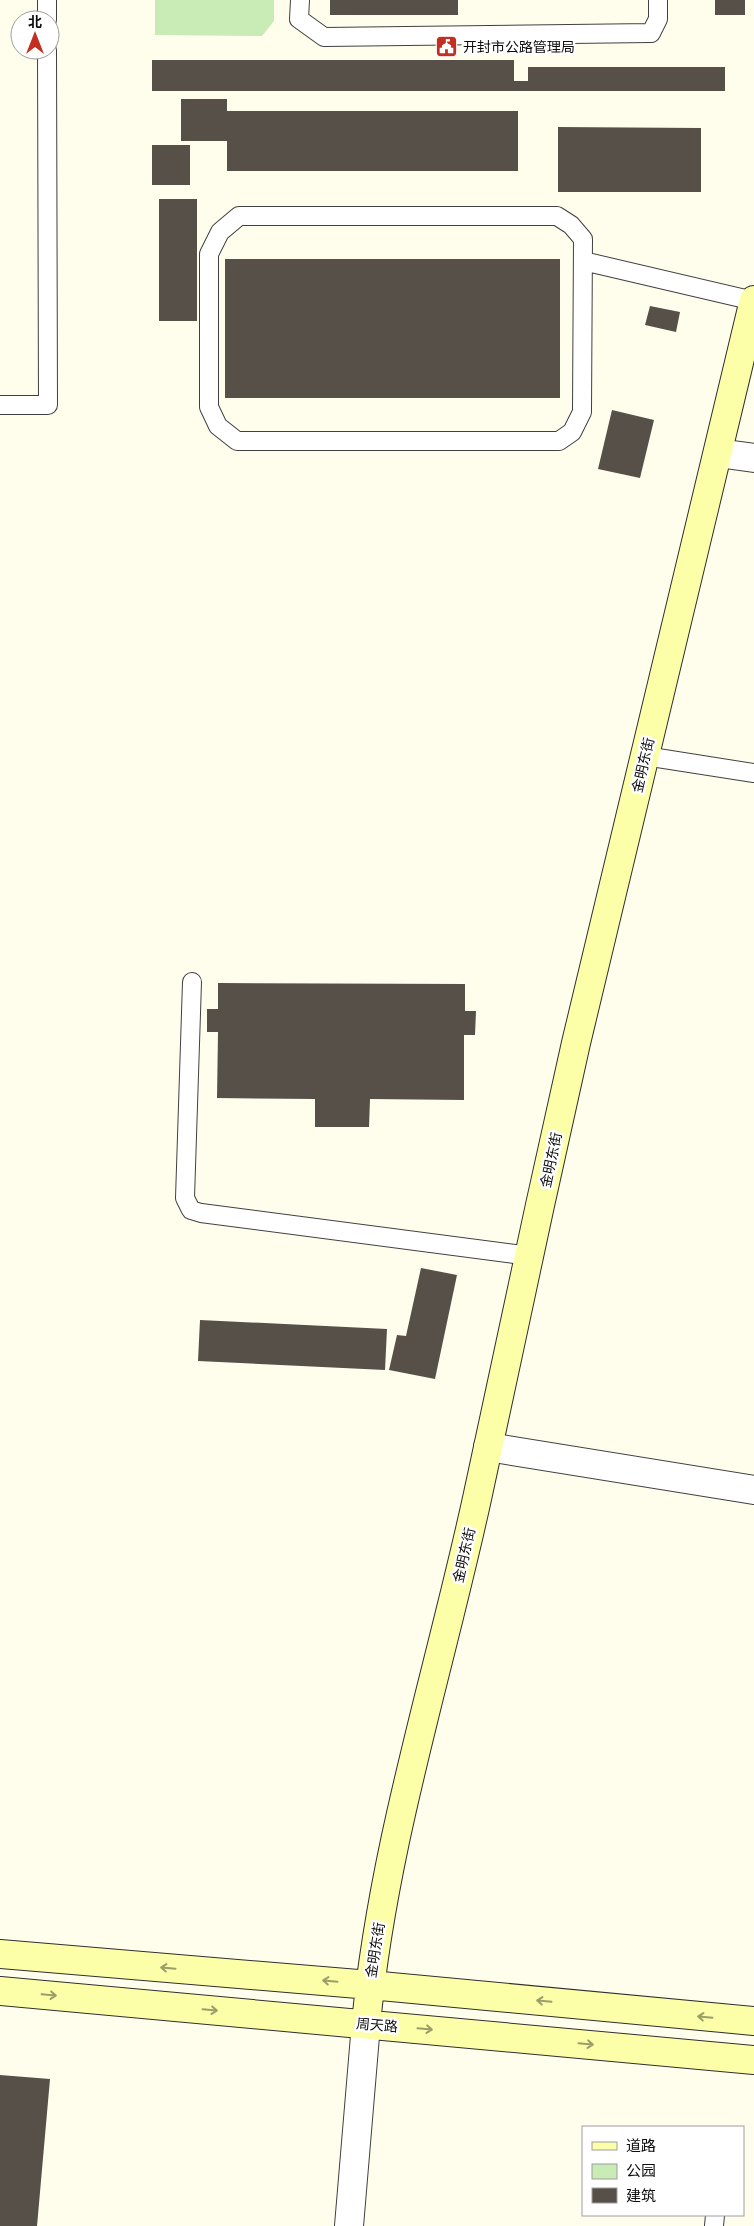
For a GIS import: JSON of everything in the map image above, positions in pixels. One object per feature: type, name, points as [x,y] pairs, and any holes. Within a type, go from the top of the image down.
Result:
[{"type":"street","name":"金明东街","points":[[366,2024],[383,1903],[398,1825],[422,1720],[464,1558],[576,1042],[754,301]]},
{"type":"street","points":[[718,453],[754,458]]},
{"type":"street","points":[[488,1447],[754,1490]]},
{"type":"street","points":[[0,1954],[370,1985],[754,2021]]},
{"type":"street","name":"周天路","points":[[0,1991],[754,2060]]},
{"type":"street","points":[[349,2226],[366,2024]]},
{"type":"lane","points":[[300,0],[299,19],[324,37],[651,33],[658,19],[658,0]]},
{"type":"lane","points":[[0,405],[48,405],[47,60]]},
{"type":"lane","points":[[239,216],[557,216],[572,225],[583,239],[583,261],[582,412],[572,432],[559,441],[237,441],[218,426],[209,407],[209,254],[220,232],[239,216]]},
{"type":"lane","points":[[583,261],[754,301]]},
{"type":"lane","points":[[645,756],[754,773]]},
{"type":"lane","points":[[192,982],[185,1198],[191,1210],[201,1213],[530,1256]]},
{"type":"green space","points":[[155,0],[274,0],[274,21],[262,36],[155,35]]},
{"type":"building","points":[[330,0],[458,0],[458,15],[330,15]]},
{"type":"building","points":[[715,0],[745,0],[745,15],[715,15]]},
{"type":"building","points":[[152,60],[514,60],[514,81],[528,81],[528,67],[725,67],[725,91],[152,91]]},
{"type":"building","points":[[181,99],[227,99],[227,111],[518,111],[518,171],[227,171],[227,141],[181,141]]},
{"type":"building","points":[[558,127],[701,128],[701,192],[558,192]]},
{"type":"building","points":[[152,145],[190,145],[190,185],[152,185]]},
{"type":"building","points":[[159,199],[197,199],[197,321],[159,321]]},
{"type":"building","points":[[225,259],[560,259],[560,398],[225,398]]},
{"type":"building","points":[[650,306],[680,312],[676,332],[645,325]]},
{"type":"building","points":[[612,410],[654,420],[640,478],[598,469]]},
{"type":"building","points":[[218,983],[465,984],[465,1011],[476,1011],[475,1035],[464,1035],[464,1100],[370,1099],[369,1127],[315,1127],[315,1099],[217,1098],[218,1032],[207,1032],[207,1009],[218,1009]]},
{"type":"building","points":[[421,1268],[457,1275],[435,1379],[389,1370],[397,1335],[406,1336]]},
{"type":"building","points":[[200,1320],[387,1329],[385,1370],[198,1361]]},
{"type":"building","points":[[0,2075],[50,2079],[37,2226],[0,2226]]},
{"type":"place","name":"开封市公路管理局","points":[[447,47]]}]
